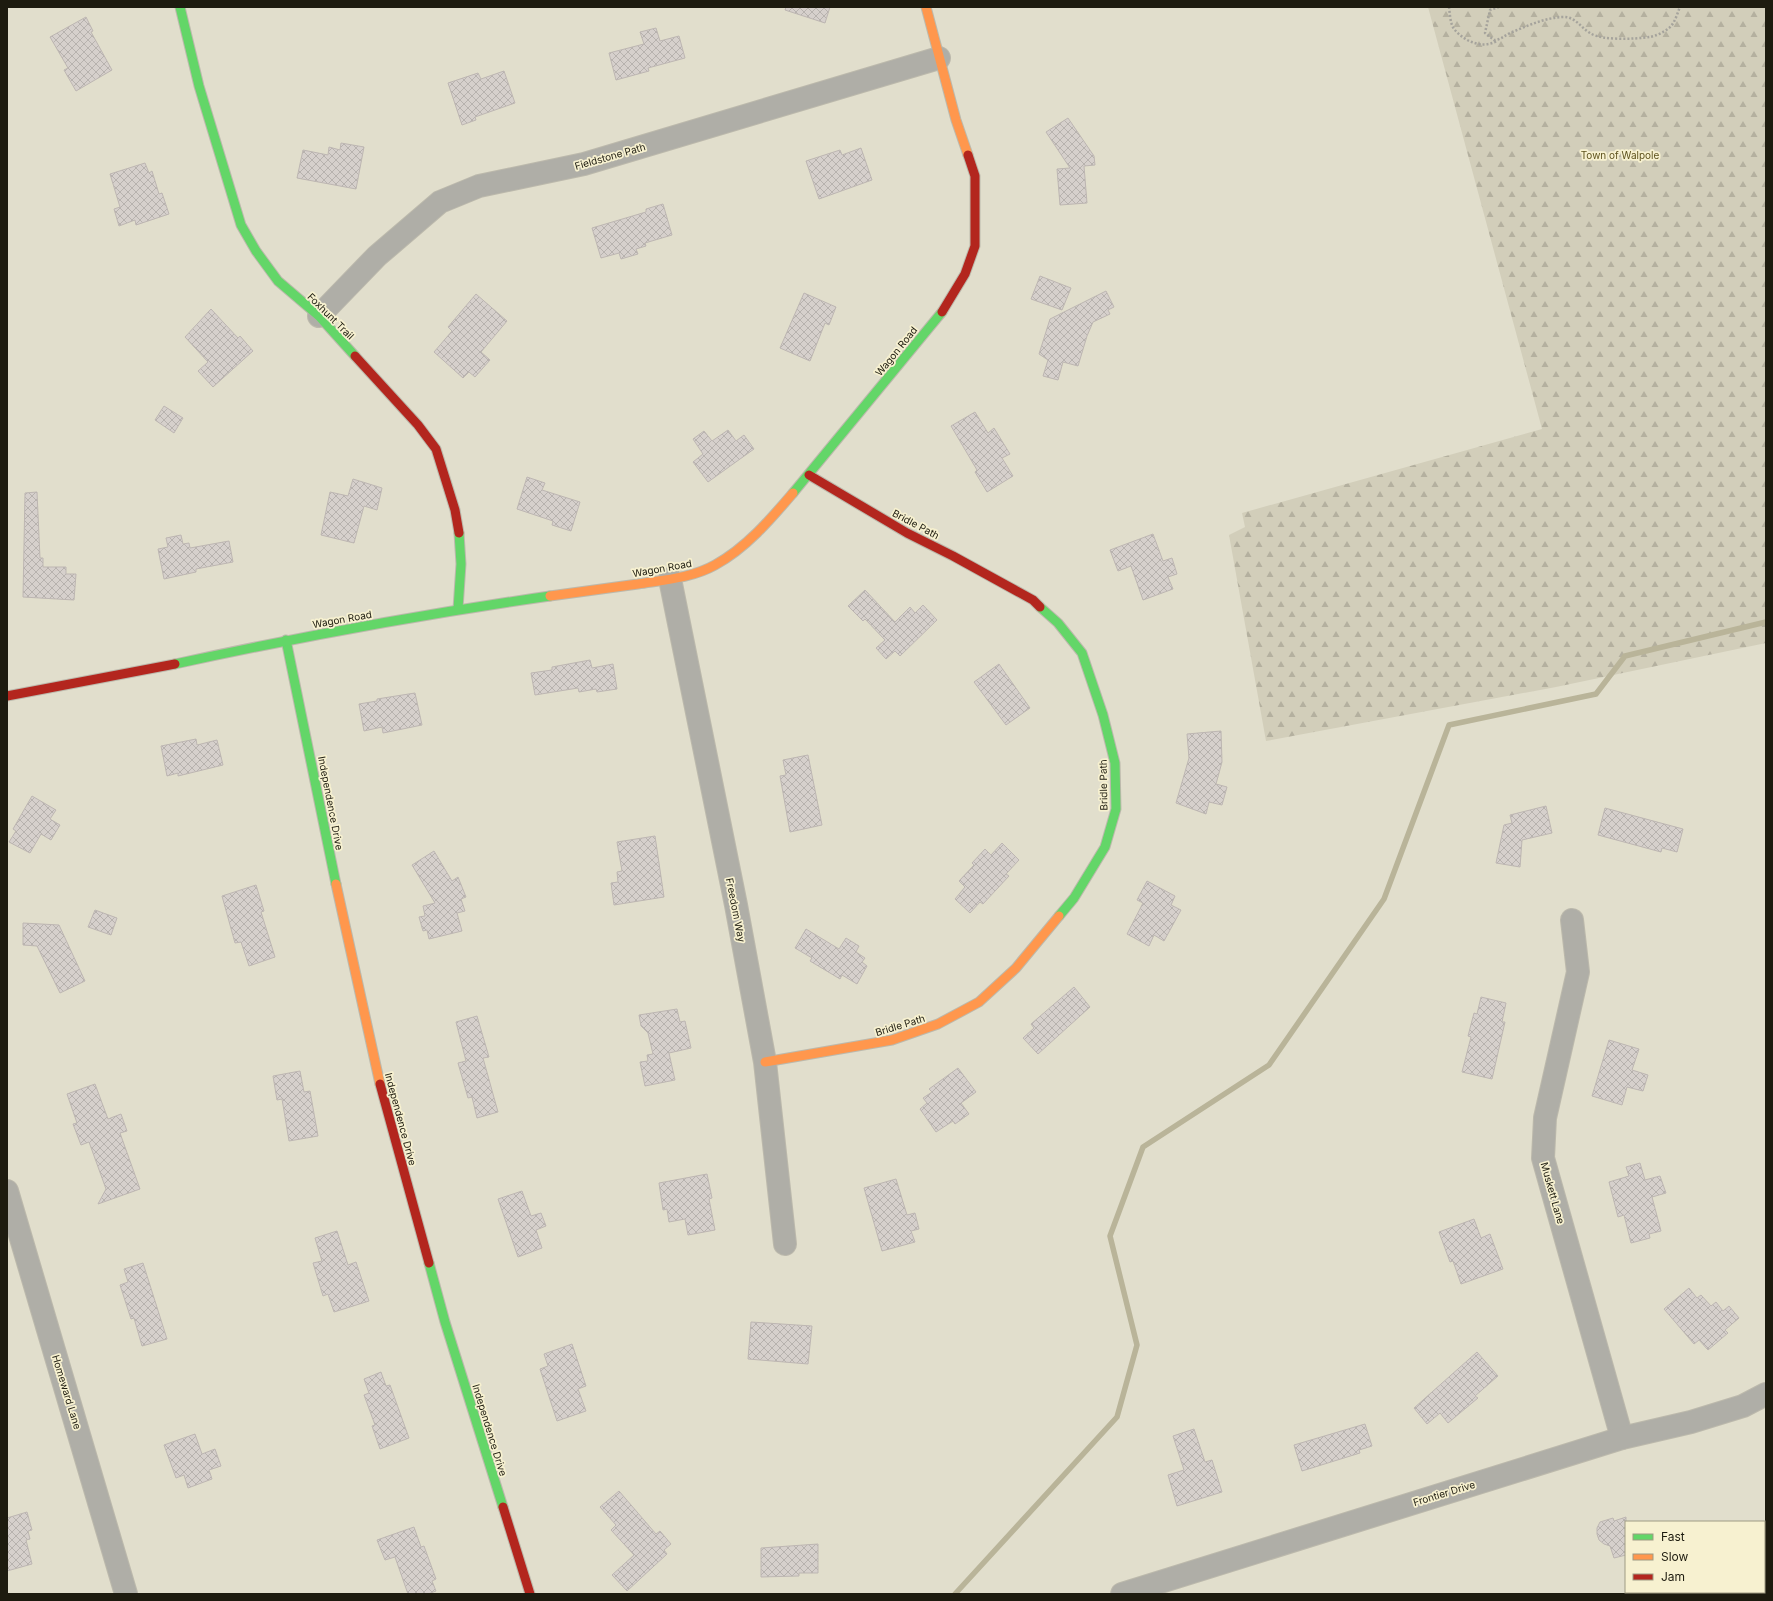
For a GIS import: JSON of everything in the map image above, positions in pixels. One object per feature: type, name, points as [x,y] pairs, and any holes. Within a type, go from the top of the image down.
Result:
[{"type":"street","name":"Foxhunt Trail","points":[[180,7],[199,86],[241,225],[256,251],[278,281],[319,316],[418,425],[436,449],[455,510],[459,536],[461,564],[458,609]]},
{"type":"street","name":"Wagon Road","points":[[7,696],[174,664],[286,640],[458,609],[670,579],[700,572],[715,565],[742,547],[766,524],[809,475],[947,306],[965,274],[975,246],[975,176],[956,120],[926,7]]},
{"type":"street","name":"Fieldstone Path","points":[[319,316],[377,256],[440,202],[447,199],[479,186],[584,164],[939,58]]},
{"type":"street","name":"Bridle Path","points":[[764,1062],[892,1040],[938,1024],[980,1002],[1016,968],[1074,898],[1105,847],[1116,809],[1115,762],[1103,715],[1082,653],[1058,623],[1033,600],[953,556],[906,533],[809,475]]},
{"type":"street","name":"Freedom Way","points":[[670,579],[736,905],[764,1062],[785,1244]]},
{"type":"street","name":"Independence Drive","points":[[286,640],[339,899],[382,1093],[445,1322],[530,1594]]},
{"type":"street","name":"Muskett Lane","points":[[1572,920],[1578,972],[1545,1118],[1543,1158],[1622,1438]]},
{"type":"street","name":"Homeward Lane","points":[[7,1191],[126,1594]]},
{"type":"street","name":"Frontier Drive","points":[[1122,1594],[1622,1438],[1691,1422],[1736,1409],[1766,1394]]},
{"type":"path","points":[[1449,7],[1450,18],[1454,28],[1469,41],[1476,44],[1486,45],[1541,21],[1565,16],[1577,22],[1590,33],[1596,35],[1613,39],[1651,37],[1669,28],[1674,22],[1680,7]]},
{"type":"path","points":[[1498,40],[1494,40],[1485,33],[1490,10],[1499,7]]},
{"type":"green space","name":"Town of Walpole","points":[[1428,7],[1766,7],[1766,643],[1556,687],[1266,741],[1229,535],[1245,527],[1242,513],[1542,429]]},
{"type":"building","points":[[786,7],[830,7],[825,23],[785,10]]},
{"type":"building","points":[[86,17],[93,31],[91,32],[112,70],[76,91],[64,70],[68,68],[50,37]]},
{"type":"building","points":[[656,28],[660,41],[679,36],[685,58],[648,68],[649,71],[616,80],[609,53],[644,44],[640,32]]},
{"type":"building","points":[[504,71],[515,103],[475,117],[476,120],[462,125],[448,83],[478,73],[481,79]]},
{"type":"building","points":[[1068,118],[1094,156],[1095,165],[1084,166],[1087,203],[1060,205],[1057,169],[1070,168],[1046,132]]},
{"type":"building","points":[[341,143],[364,147],[356,189],[297,178],[303,150],[328,155],[329,147],[340,150]]},
{"type":"building","points":[[861,148],[872,180],[819,199],[806,161],[840,150],[842,155]]},
{"type":"building","points":[[145,163],[149,173],[152,171],[159,194],[162,193],[169,214],[136,225],[135,220],[119,226],[114,209],[120,207],[110,174]]},
{"type":"building","points":[[663,204],[672,235],[645,243],[646,246],[636,249],[638,254],[621,259],[619,253],[601,258],[592,228],[646,212],[646,209]]},
{"type":"building","points":[[1040,276],[1071,288],[1062,310],[1031,299]]},
{"type":"building","points":[[1106,291],[1114,307],[1108,310],[1110,314],[1093,322],[1078,366],[1063,362],[1058,380],[1043,376],[1048,360],[1039,354],[1050,319]]},
{"type":"building","points":[[804,293],[836,307],[829,325],[825,323],[810,361],[780,348]]},
{"type":"building","points":[[476,294],[507,321],[481,352],[490,360],[475,377],[469,372],[463,378],[434,352],[452,331],[448,327]]},
{"type":"building","points":[[211,309],[238,338],[240,336],[253,351],[213,387],[198,371],[208,362],[185,337]]},
{"type":"building","points":[[164,406],[183,418],[174,433],[155,420]]},
{"type":"building","points":[[975,412],[988,433],[994,428],[1010,454],[1002,458],[1013,476],[987,492],[975,472],[977,470],[951,426]]},
{"type":"building","points":[[728,430],[736,441],[744,435],[754,449],[708,482],[693,462],[703,454],[693,439],[704,431],[712,441]]},
{"type":"building","points":[[527,477],[545,483],[542,490],[580,502],[571,531],[552,525],[553,521],[517,509]]},
{"type":"building","points":[[353,479],[382,488],[377,510],[364,506],[354,543],[321,535],[330,492],[348,496]]},
{"type":"building","points":[[37,492],[40,558],[43,558],[43,567],[66,567],[66,574],[76,574],[74,600],[23,597],[25,493]]},
{"type":"building","points":[[1153,534],[1163,561],[1172,558],[1177,574],[1168,577],[1173,589],[1143,600],[1131,566],[1118,571],[1110,550]]},
{"type":"building","points":[[181,535],[183,544],[189,543],[190,548],[229,541],[233,562],[196,569],[196,572],[164,579],[158,549],[168,547],[166,538]]},
{"type":"building","points":[[865,590],[895,622],[910,607],[915,613],[923,605],[937,620],[900,656],[895,651],[886,659],[876,648],[885,640],[865,619],[863,621],[848,606]]},
{"type":"building","points":[[590,660],[592,668],[613,664],[617,689],[597,692],[596,689],[579,692],[578,688],[535,695],[531,673],[552,670],[552,667]]},
{"type":"building","points":[[999,664],[1030,708],[1006,725],[974,682]]},
{"type":"building","points":[[415,693],[422,725],[383,733],[382,727],[364,731],[359,704],[377,701],[377,699]]},
{"type":"building","points":[[1221,731],[1222,762],[1216,784],[1227,787],[1222,805],[1209,802],[1206,814],[1176,803],[1189,758],[1187,734]]},
{"type":"building","points":[[196,739],[197,745],[217,740],[223,765],[178,776],[178,773],[167,776],[161,746]]},
{"type":"building","points":[[808,755],[822,825],[790,832],[780,776],[786,775],[783,760]]},
{"type":"building","points":[[32,796],[56,810],[50,819],[60,825],[51,840],[41,834],[30,853],[9,842],[16,831],[13,829]]},
{"type":"building","points":[[1546,806],[1552,833],[1522,840],[1520,867],[1496,863],[1504,825],[1512,823],[1510,815]]},
{"type":"building","points":[[1605,808],[1683,829],[1677,852],[1662,848],[1661,852],[1598,835]]},
{"type":"building","points":[[655,836],[664,897],[614,905],[611,883],[618,882],[617,872],[622,871],[617,842]]},
{"type":"building","points":[[1002,843],[1019,860],[1006,874],[1009,876],[983,904],[980,902],[970,913],[955,899],[965,887],[959,881],[974,865],[972,863],[985,849],[991,855]]},
{"type":"building","points":[[434,851],[452,881],[458,877],[466,897],[461,899],[465,911],[457,913],[462,931],[429,939],[427,930],[423,931],[419,917],[425,916],[423,906],[435,903],[412,865]]},
{"type":"building","points":[[1147,881],[1175,896],[1171,905],[1181,910],[1164,941],[1154,935],[1149,946],[1127,934],[1143,903],[1137,900]]},
{"type":"building","points":[[256,885],[264,911],[261,912],[275,957],[249,966],[241,942],[235,943],[222,896]]},
{"type":"building","points":[[95,910],[117,918],[111,935],[88,927]]},
{"type":"building","points":[[23,923],[59,925],[85,981],[60,993],[37,946],[23,945]]},
{"type":"building","points":[[806,929],[839,949],[846,938],[859,946],[856,952],[865,958],[862,962],[867,966],[857,984],[842,975],[840,979],[810,961],[812,958],[795,948]]},
{"type":"building","points":[[1074,987],[1090,1007],[1038,1054],[1023,1038],[1034,1028],[1031,1024]]},
{"type":"building","points":[[1481,997],[1506,1003],[1502,1022],[1505,1022],[1492,1079],[1462,1072],[1471,1037],[1468,1036],[1474,1013],[1477,1014]]},
{"type":"building","points":[[677,1009],[680,1022],[685,1021],[691,1048],[669,1053],[675,1080],[645,1086],[640,1062],[648,1061],[647,1055],[653,1054],[648,1033],[641,1026],[639,1015]]},
{"type":"building","points":[[477,1016],[489,1057],[483,1058],[498,1112],[477,1118],[472,1097],[468,1098],[458,1063],[466,1061],[456,1022]]},
{"type":"building","points":[[1609,1040],[1639,1049],[1632,1070],[1648,1075],[1643,1091],[1627,1087],[1622,1105],[1592,1096]]},
{"type":"building","points":[[958,1068],[976,1092],[961,1103],[969,1114],[955,1124],[953,1121],[936,1132],[920,1109],[927,1103],[923,1098],[932,1092],[929,1089]]},
{"type":"building","points":[[300,1071],[304,1092],[310,1091],[318,1136],[289,1141],[282,1099],[277,1100],[273,1076]]},
{"type":"building","points":[[95,1084],[108,1119],[121,1114],[127,1131],[120,1133],[140,1189],[98,1204],[106,1189],[89,1142],[81,1145],[73,1124],[77,1123],[67,1094]]},
{"type":"building","points":[[1640,1163],[1645,1180],[1660,1176],[1666,1193],[1652,1197],[1661,1231],[1649,1234],[1650,1238],[1631,1243],[1624,1215],[1618,1217],[1609,1182],[1629,1176],[1626,1167]]},
{"type":"building","points":[[707,1174],[712,1198],[709,1199],[715,1230],[688,1235],[685,1219],[669,1222],[667,1209],[663,1210],[659,1183]]},
{"type":"building","points":[[896,1179],[907,1215],[915,1213],[919,1229],[911,1231],[915,1242],[882,1251],[864,1188]]},
{"type":"building","points":[[522,1191],[531,1216],[541,1213],[546,1226],[536,1230],[542,1248],[518,1257],[498,1199]]},
{"type":"building","points":[[1474,1219],[1481,1238],[1490,1234],[1503,1269],[1461,1284],[1453,1261],[1450,1262],[1439,1232]]},
{"type":"building","points":[[337,1231],[348,1265],[356,1262],[369,1301],[334,1312],[328,1294],[323,1296],[313,1263],[322,1261],[315,1238]]},
{"type":"building","points":[[143,1263],[167,1339],[142,1346],[134,1318],[131,1319],[120,1285],[128,1282],[124,1269]]},
{"type":"building","points":[[1689,1288],[1697,1298],[1701,1295],[1711,1306],[1716,1302],[1723,1311],[1729,1306],[1739,1318],[1725,1330],[1728,1333],[1708,1350],[1699,1340],[1694,1344],[1664,1309]]},
{"type":"building","points":[[751,1322],[812,1326],[808,1364],[748,1359]]},
{"type":"building","points":[[572,1344],[586,1386],[578,1389],[586,1411],[557,1421],[540,1369],[548,1366],[544,1354]]},
{"type":"building","points":[[1477,1352],[1498,1376],[1475,1396],[1478,1398],[1448,1423],[1440,1413],[1427,1424],[1414,1408]]},
{"type":"building","points":[[381,1372],[386,1386],[390,1385],[409,1438],[380,1449],[372,1426],[375,1425],[364,1395],[369,1393],[364,1379]]},
{"type":"building","points":[[1365,1424],[1372,1446],[1359,1450],[1360,1453],[1302,1471],[1294,1445]]},
{"type":"building","points":[[1194,1429],[1205,1462],[1212,1460],[1222,1492],[1177,1506],[1168,1475],[1184,1470],[1173,1436]]},
{"type":"building","points":[[195,1434],[202,1454],[215,1449],[221,1466],[209,1470],[212,1479],[188,1488],[184,1475],[176,1478],[164,1445]]},
{"type":"building","points":[[619,1491],[656,1534],[660,1531],[671,1544],[664,1550],[667,1554],[627,1591],[612,1575],[634,1555],[611,1530],[616,1525],[600,1507]]},
{"type":"building","points":[[27,1512],[32,1530],[28,1531],[30,1539],[26,1540],[32,1564],[7,1571],[7,1518]]},
{"type":"building","points":[[1626,1517],[1625,1555],[1614,1558],[1610,1546],[1599,1540],[1597,1528],[1600,1522],[1613,1518],[1614,1521]]},
{"type":"building","points":[[414,1527],[421,1547],[424,1546],[436,1579],[432,1581],[436,1591],[428,1594],[408,1594],[395,1557],[385,1560],[377,1540]]},
{"type":"building","points":[[818,1544],[818,1573],[799,1573],[799,1576],[761,1577],[761,1548]]},
{"type":"waterway","points":[[955,1594],[1117,1417],[1137,1345],[1110,1236],[1143,1147],[1269,1065],[1384,899],[1449,725],[1596,694],[1625,656],[1766,622]]},
{"type":"traffic: fast","points":[[180,7],[199,86],[241,225],[256,251],[278,281],[319,316],[355,356]]},
{"type":"traffic: fast","points":[[793,493],[942,312]]},
{"type":"traffic: fast","points":[[458,609],[461,564],[459,533]]},
{"type":"traffic: fast","points":[[175,664],[362,627],[456,610],[550,596]]},
{"type":"traffic: fast","points":[[1040,607],[1058,623],[1082,653],[1103,715],[1115,763],[1116,809],[1105,847],[1074,898],[1059,916]]},
{"type":"traffic: fast","points":[[286,640],[336,884]]},
{"type":"traffic: fast","points":[[429,1263],[445,1322],[503,1507]]},
{"type":"traffic: slow","points":[[926,7],[956,120],[968,155]]},
{"type":"traffic: slow","points":[[550,596],[667,580],[697,573],[715,565],[747,542],[793,493]]},
{"type":"traffic: slow","points":[[336,884],[380,1084]]},
{"type":"traffic: slow","points":[[765,1062],[892,1040],[938,1024],[979,1002],[1016,968],[1059,916]]},
{"type":"traffic: jam","points":[[942,312],[965,274],[975,246],[975,176],[968,155]]},
{"type":"traffic: jam","points":[[355,356],[418,425],[436,449],[455,510],[459,533]]},
{"type":"traffic: jam","points":[[809,475],[907,533],[953,556],[1033,600],[1040,607]]},
{"type":"traffic: jam","points":[[7,696],[175,664]]},
{"type":"traffic: jam","points":[[380,1084],[429,1263]]},
{"type":"traffic: jam","points":[[503,1507],[530,1594]]}]
